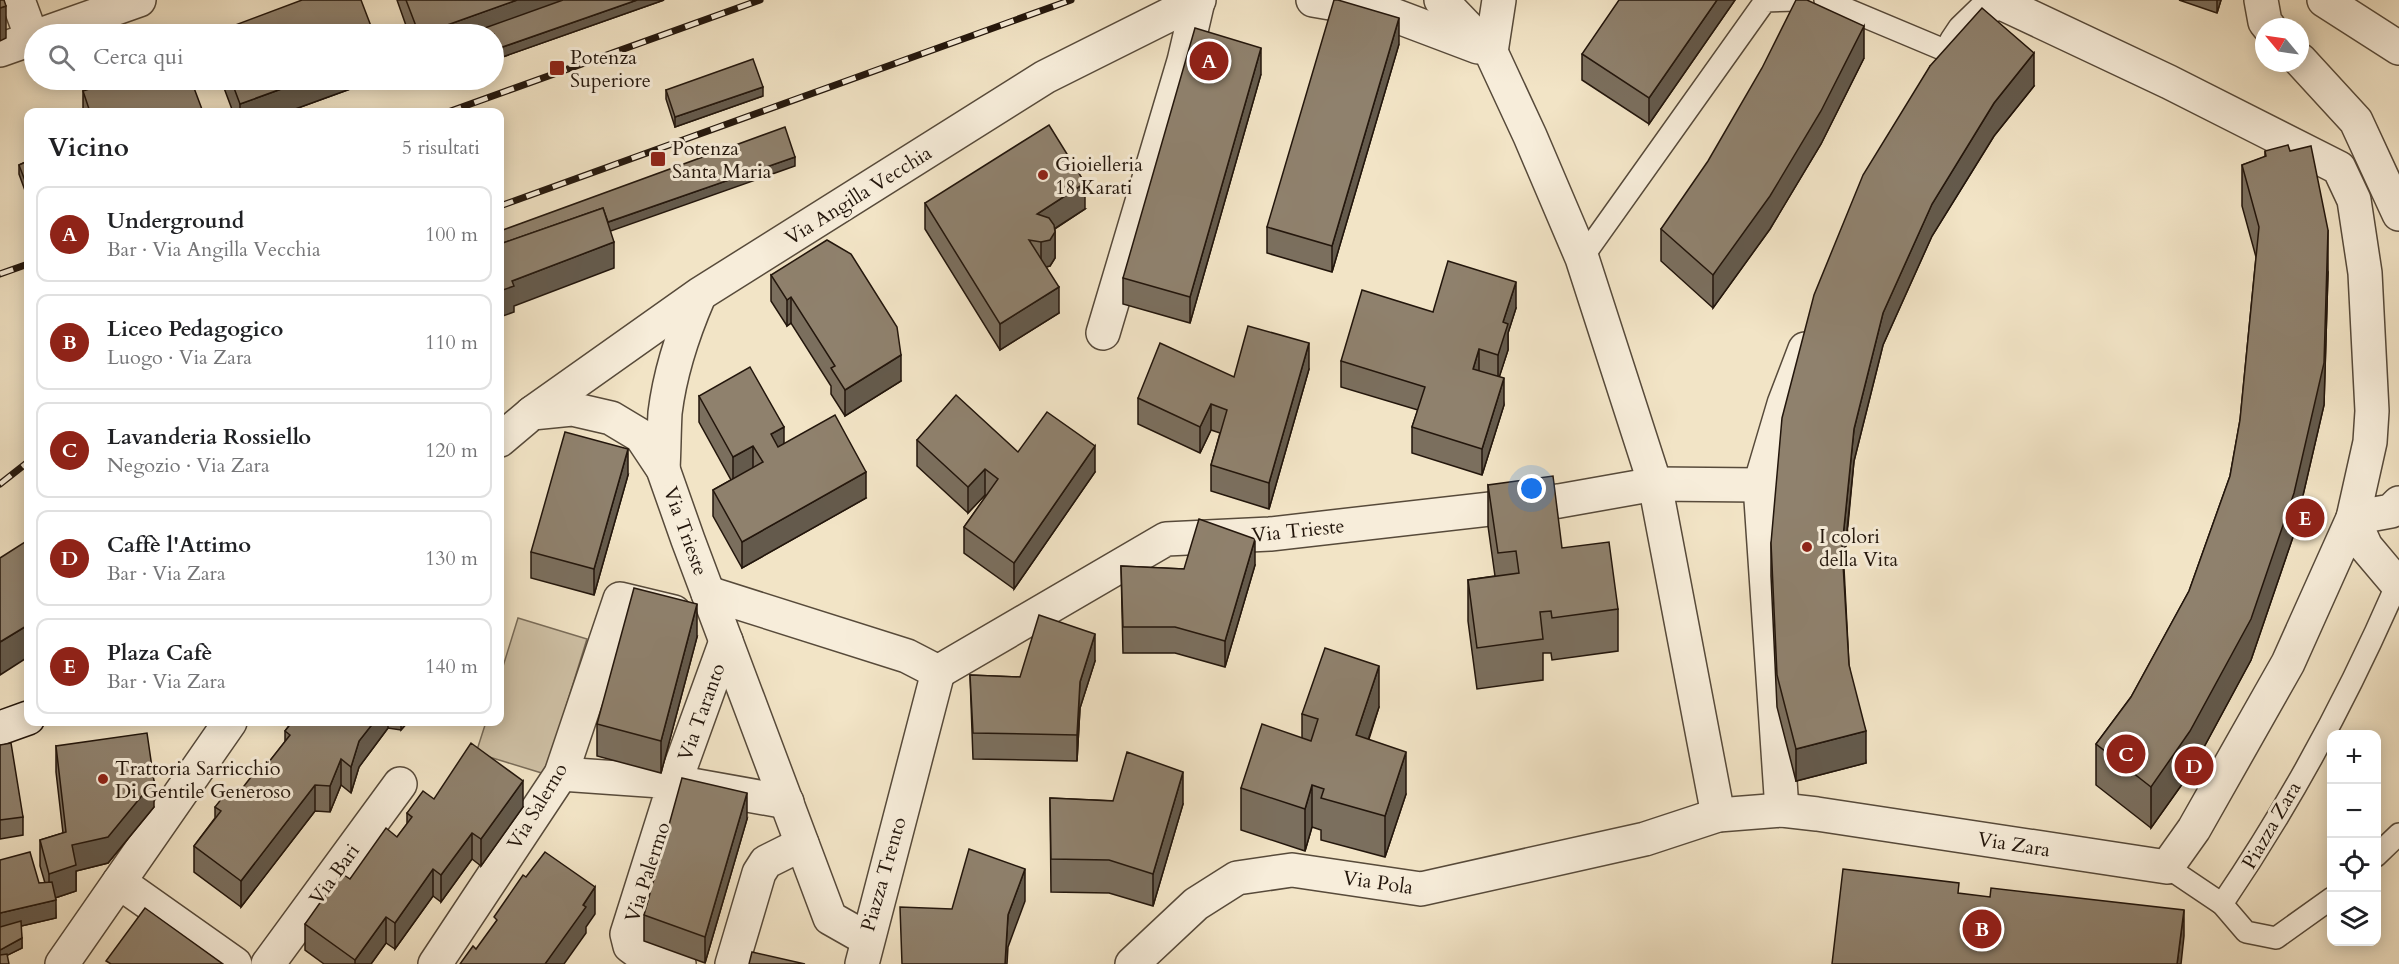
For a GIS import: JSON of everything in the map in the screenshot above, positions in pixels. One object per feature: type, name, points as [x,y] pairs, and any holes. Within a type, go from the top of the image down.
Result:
[{"type":"street","points":[[18,0],[30,24]]},
{"type":"street","points":[[73,24],[139,0]]},
{"type":"street","name":"Via Angilla Vecchia","points":[[504,437],[532,413],[700,294],[1045,76],[1199,0]]},
{"type":"street","name":"Via Angilla Vecchia","points":[[1103,333],[1184,61],[1199,0]]},
{"type":"street","points":[[1313,0],[1388,13],[1491,52]]},
{"type":"street","points":[[1442,0],[1491,52],[1582,258],[1655,484],[1718,815]]},
{"type":"street","points":[[1491,52],[1499,0]]},
{"type":"street","points":[[1930,82],[1964,31],[1995,0],[2161,78],[2339,168],[2354,200],[2365,273],[2372,411],[2370,442],[2353,518],[2288,663],[2194,829],[2167,867]]},
{"type":"street","points":[[2261,0],[2264,18]]},
{"type":"street","points":[[2324,0],[2399,48]]},
{"type":"street","points":[[0,50],[24,42]]},
{"type":"street","points":[[2309,70],[2356,121],[2399,214]]},
{"type":"street","points":[[663,469],[665,414],[671,380],[685,329],[700,294]]},
{"type":"street","points":[[1782,810],[1760,484],[1784,404],[1817,319]]},
{"type":"street","points":[[532,413],[572,409],[611,418],[641,436],[663,469]]},
{"type":"street","name":"Via Trieste","points":[[663,469],[708,593]]},
{"type":"street","name":"Via Trieste","points":[[938,672],[1166,539],[1270,534],[1559,501],[1655,484],[1760,484]]},
{"type":"street","points":[[2353,518],[2391,511],[2399,503]]},
{"type":"street","points":[[2353,518],[2366,547],[2398,585]]},
{"type":"street","points":[[708,593],[907,656],[938,672]]},
{"type":"street","name":"Piazza Trento","points":[[708,593],[830,918],[865,952],[938,672]]},
{"type":"street","name":"Via Salerno","points":[[435,964],[561,774],[620,599],[723,632]]},
{"type":"street","name":"Via Taranto","points":[[675,782],[723,632]]},
{"type":"street","points":[[0,728],[24,719]]},
{"type":"street","points":[[62,964],[227,726]]},
{"type":"street","name":"Via Taranto","points":[[561,774],[675,782],[787,802]]},
{"type":"street","name":"Via Palermo","points":[[675,782],[627,934],[630,946],[641,954],[679,964]]},
{"type":"street","name":"Via Bari","points":[[268,964],[400,784]]},
{"type":"street","name":"Via Zara","points":[[1718,815],[1782,810],[2167,867]]},
{"type":"street","name":"Via Pola","points":[[1131,964],[1196,904],[1237,878],[1292,870],[1421,889],[1646,839],[1718,815]]},
{"type":"street","points":[[732,964],[759,873],[766,862],[802,844]]},
{"type":"street","points":[[119,882],[235,964]]},
{"type":"lane","points":[[1582,258],[1765,1],[1797,0]]},
{"type":"lane","points":[[1825,0],[1949,52]]},
{"type":"lane","name":"Piazza Zara","points":[[2222,904],[2262,844],[2336,711],[2372,642],[2398,585]]},
{"type":"lane","points":[[2381,850],[2399,834]]},
{"type":"lane","points":[[2167,867],[2222,904],[2246,933],[2276,938],[2327,901]]},
{"type":"shaded area","points":[[518,618],[587,639],[545,774],[476,753],[485,726],[504,726],[504,663]]},
{"type":"building","points":[[0,0],[4,0],[6,6],[0,8]]},
{"type":"building","points":[[302,0],[361,0],[370,24],[238,24]]},
{"type":"building","points":[[406,0],[517,0],[450,24],[415,24]]},
{"type":"building","points":[[563,0],[637,0],[504,47],[504,24],[496,24]]},
{"type":"building","points":[[1334,0],[1399,18],[1332,246],[1267,227]]},
{"type":"building","points":[[1619,0],[1717,0],[1649,98],[1582,54]]},
{"type":"building","points":[[1796,0],[1807,0],[1864,26],[1821,111],[1770,196],[1713,275],[1661,229],[1708,161],[1762,68]]},
{"type":"building","points":[[1982,8],[2034,53],[1994,103],[1932,204],[1883,313],[1854,429],[1842,547],[1849,665],[1866,731],[1796,749],[1777,675],[1771,543],[1782,418],[1814,295],[1863,175],[1930,66]]},
{"type":"building","points":[[1195,28],[1261,48],[1190,297],[1123,278]]},
{"type":"building","points":[[753,59],[763,87],[675,117],[666,90]]},
{"type":"building","points":[[195,90],[202,108],[89,108],[83,91]]},
{"type":"building","points":[[235,90],[278,90],[240,104]]},
{"type":"building","points":[[1049,125],[1085,183],[1037,214],[1049,218],[1054,225],[1055,232],[1050,240],[1041,242],[1029,240],[1059,287],[1000,324],[925,203]]},
{"type":"building","points":[[785,127],[795,157],[608,222],[603,208],[504,243],[504,230]]},
{"type":"building","points":[[2288,145],[2290,151],[2311,146],[2328,230],[2324,363],[2294,493],[2251,619],[2190,731],[2151,787],[2096,744],[2131,697],[2189,591],[2230,476],[2240,420],[2259,227],[2242,165],[2266,156],[2265,151]]},
{"type":"building","points":[[24,163],[24,178],[19,165]]},
{"type":"building","points":[[603,208],[614,242],[512,281],[514,286],[504,290],[504,243]]},
{"type":"building","points":[[827,240],[851,254],[897,327],[901,355],[845,390],[831,368],[835,366],[791,297],[787,300],[771,275]]},
{"type":"building","points":[[1448,261],[1516,282],[1503,322],[1508,324],[1498,355],[1479,349],[1473,369],[1504,378],[1482,449],[1412,427],[1425,387],[1341,361],[1362,290],[1433,312]]},
{"type":"building","points":[[1248,326],[1309,343],[1269,483],[1211,465],[1227,410],[1211,404],[1200,427],[1138,398],[1160,343],[1234,377]]},
{"type":"building","points":[[750,367],[784,427],[771,434],[778,447],[835,415],[866,472],[742,542],[713,490],[763,462],[753,446],[733,457],[699,396]]},
{"type":"building","points":[[956,395],[1018,452],[1047,412],[1095,446],[1014,563],[964,527],[998,479],[985,469],[968,487],[917,440]]},
{"type":"building","points":[[565,432],[628,449],[594,569],[531,552]]},
{"type":"building","points":[[1553,476],[1562,548],[1609,542],[1618,609],[1552,618],[1551,611],[1540,612],[1543,639],[1477,648],[1468,580],[1519,573],[1516,551],[1498,553],[1488,485]]},
{"type":"building","points":[[1199,519],[1255,539],[1225,641],[1175,627],[1123,627],[1121,566],[1184,569]]},
{"type":"building","points":[[24,543],[24,627],[0,642],[0,558]]},
{"type":"building","points":[[634,588],[697,604],[661,741],[597,724]]},
{"type":"building","points":[[1039,615],[1095,634],[1080,682],[1077,735],[973,733],[970,675],[1020,677]]},
{"type":"building","points":[[1325,648],[1379,666],[1356,735],[1406,752],[1385,816],[1321,798],[1324,789],[1312,785],[1305,809],[1241,788],[1262,724],[1311,741],[1318,719],[1302,714]]},
{"type":"building","points":[[289,726],[371,726],[359,741],[351,767],[341,759],[330,786],[315,785],[241,881],[194,846],[221,811],[215,807],[226,793],[234,799],[261,764],[265,767],[290,735],[285,731]]},
{"type":"building","points":[[147,733],[154,781],[108,837],[72,845],[76,865],[49,874],[40,840],[66,832],[56,746]]},
{"type":"building","points":[[11,743],[23,817],[0,820],[0,745]]},
{"type":"building","points":[[471,743],[523,781],[481,839],[472,833],[441,875],[433,869],[395,923],[386,917],[355,960],[305,924],[341,873],[350,879],[386,828],[397,837],[412,817],[407,813],[423,791],[434,799]]},
{"type":"building","points":[[1127,752],[1183,772],[1153,874],[1109,860],[1051,859],[1050,798],[1113,801]]},
{"type":"building","points":[[682,778],[747,793],[705,937],[644,915]]},
{"type":"building","points":[[969,849],[1025,869],[1008,915],[1005,964],[902,964],[900,907],[952,909]]},
{"type":"building","points":[[30,852],[39,883],[52,882],[56,900],[0,913],[0,860]]},
{"type":"building","points":[[545,852],[595,887],[583,905],[586,907],[545,964],[460,964],[473,946],[476,949],[497,920],[494,917],[523,875],[526,877]]},
{"type":"building","points":[[1843,869],[1959,883],[1958,893],[1990,897],[1991,888],[2184,910],[2177,964],[1832,964]]},
{"type":"building","points":[[145,908],[223,964],[111,964],[106,961]]},
{"type":"building","points":[[21,921],[22,938],[0,950],[0,927]]},
{"type":"building","points":[[752,952],[805,964],[749,964]]},
{"type":"building","points":[[7,954],[9,964],[0,964],[0,955]]},
{"type":"railway","points":[[459,108],[760,0]]},
{"type":"railway","points":[[504,205],[1071,0]]},
{"type":"railway","points":[[0,274],[24,265]]},
{"type":"railway","points":[[0,484],[24,465]]},
{"type":"place","name":"Underground","points":[[1209,61]]},
{"type":"place","name":"Potenza Superiore","points":[[557,68]]},
{"type":"place","name":"Potenza Santa Maria","points":[[658,159]]},
{"type":"place","name":"Gioielleria 18 Karati","points":[[1043,175]]},
{"type":"place","name":"Plaza Cafè","points":[[2305,518]]},
{"type":"place","name":"I colori della Vita","points":[[1807,547]]},
{"type":"place","name":"Lavanderia Rossiello","points":[[2126,754]]},
{"type":"place","name":"Caffè l'Attimo","points":[[2194,766]]},
{"type":"place","name":"Trattoria Sarricchio Di Gentile Generoso","points":[[103,779]]},
{"type":"place","name":"Liceo Pedagogico","points":[[1982,929]]}]
